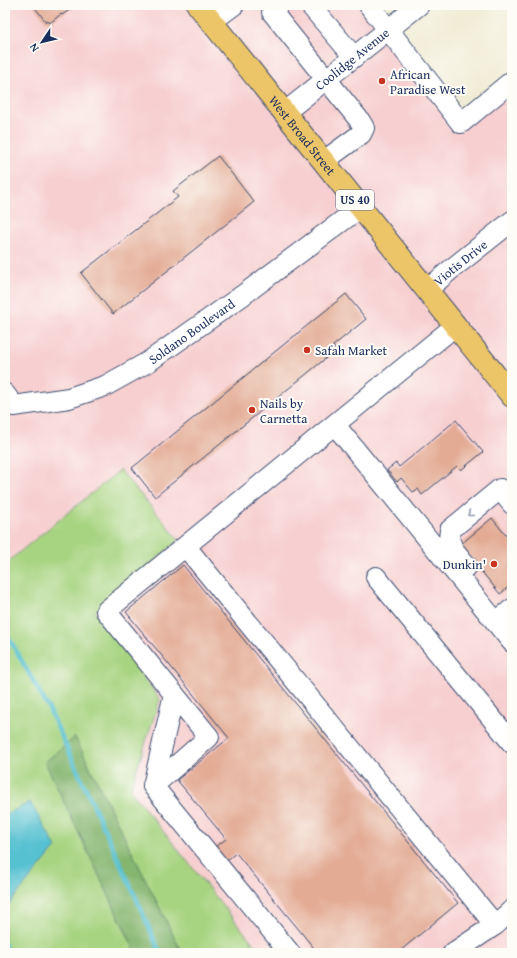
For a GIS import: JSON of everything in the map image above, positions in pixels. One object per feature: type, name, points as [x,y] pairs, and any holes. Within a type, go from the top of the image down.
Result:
[{"type":"main road","name":"West Broad Street","points":[[198,5],[512,396]]},
{"type":"street","points":[[211,22],[234,5]]},
{"type":"street","points":[[310,5],[354,57]]},
{"type":"street","points":[[369,5],[461,123],[512,81]]},
{"type":"street","name":"Coolidge Avenue","points":[[284,113],[419,5]]},
{"type":"street","points":[[270,7],[364,128],[360,134],[324,161]]},
{"type":"street","name":"Soldano Boulevard","points":[[5,394],[14,406],[69,398],[105,386],[148,362],[361,207]]},
{"type":"street","name":"Viotis Drive","points":[[427,290],[449,270],[512,221]]},
{"type":"street","points":[[153,786],[209,737],[106,611],[455,326]]},
{"type":"street","points":[[335,425],[433,544],[505,615]]},
{"type":"street","points":[[433,544],[450,530],[506,496]]},
{"type":"street","points":[[450,530],[448,540],[453,549],[505,615],[512,642]]},
{"type":"street","points":[[186,547],[495,924]]},
{"type":"street","points":[[376,577],[512,743]]},
{"type":"street","points":[[153,786],[174,694]]},
{"type":"street","points":[[153,786],[290,953]]},
{"type":"street","points":[[453,953],[495,924],[512,910]]},
{"type":"shaded area","points":[[5,5],[369,5],[461,121],[512,80],[512,953],[261,953],[130,790],[160,699],[94,612],[179,540],[120,470],[5,564]]},
{"type":"green space","points":[[120,470],[179,540],[95,612],[160,699],[130,790],[261,953],[182,953],[75,738],[45,762],[136,953],[5,953],[5,564]]},
{"type":"green space","points":[[75,737],[182,953],[136,953],[45,762]]},
{"type":"water","points":[[30,802],[56,847],[5,909],[5,815]]},
{"type":"building","points":[[33,5],[73,5],[70,8],[71,9],[62,15],[61,14],[50,23],[48,21],[46,22]]},
{"type":"building","points":[[218,156],[254,202],[113,314],[81,273],[178,197],[173,191]]},
{"type":"building","points":[[346,294],[366,319],[333,346],[336,350],[155,497],[132,468]]},
{"type":"building","points":[[456,420],[483,452],[461,470],[457,466],[422,495],[418,489],[413,492],[401,478],[397,482],[387,470],[396,463],[399,467]]},
{"type":"building","name":"Dunkin'","points":[[492,518],[512,543],[512,584],[500,594],[460,545]]},
{"type":"building","points":[[183,565],[458,903],[400,951],[402,953],[318,953],[236,853],[221,865],[210,851],[226,839],[177,780],[229,738],[126,612]]},
{"type":"waterway","points":[[5,631],[49,709],[160,953]]},
{"type":"waterway","points":[[5,945],[5,953]]},
{"type":"place","name":"African Paradise West","points":[[382,81]]},
{"type":"place","name":"Safah Market","points":[[307,350]]},
{"type":"place","name":"Nails by Carnetta","points":[[252,410]]},
{"type":"place","name":"Dunkin'","points":[[494,564]]}]
